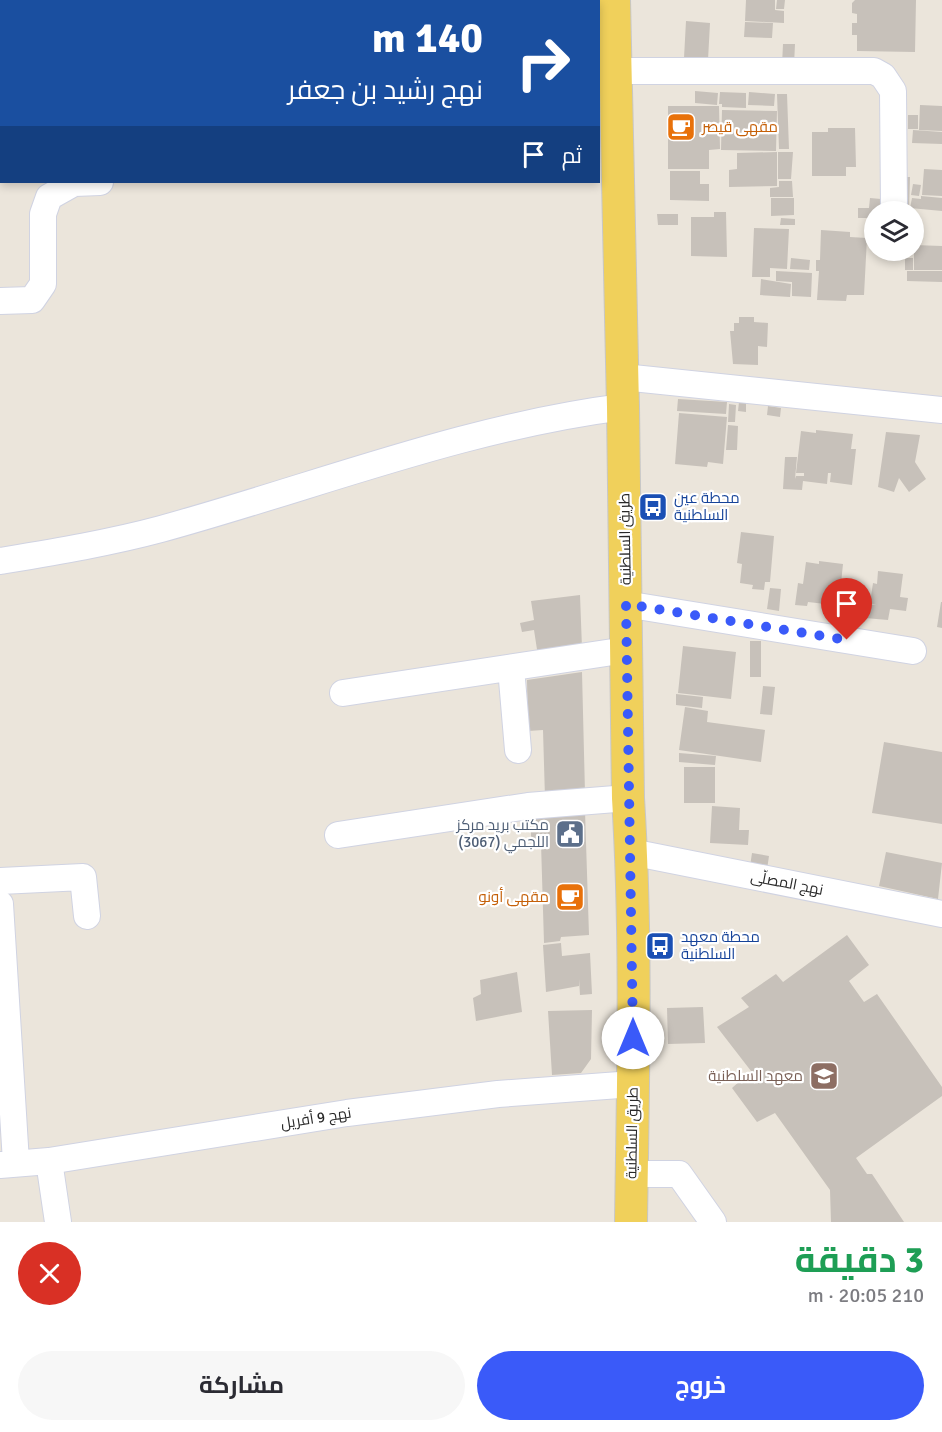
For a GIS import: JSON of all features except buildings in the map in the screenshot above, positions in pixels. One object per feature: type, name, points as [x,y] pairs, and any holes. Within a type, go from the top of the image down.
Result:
[{"type":"main road","name":"طريق السلطنية","points":[[614,0],[610,66],[623,392],[628,798],[632,852],[631,1222]]},
{"type":"street","points":[[610,66],[874,70],[883,76],[892,91],[894,201]]},
{"type":"street","points":[[0,301],[32,300],[43,284],[43,214],[49,197],[74,183]]},
{"type":"street","points":[[0,561],[160,529],[293,488],[504,429],[579,413],[623,392],[942,410]]},
{"type":"street","points":[[626,604],[913,651]]},
{"type":"street","points":[[344,693],[626,650]]},
{"type":"street","points":[[511,668],[518,750]]},
{"type":"street","points":[[338,835],[528,806],[628,798]]},
{"type":"street","name":"نهج المصلّى","points":[[632,852],[942,914]]},
{"type":"street","points":[[0,881],[83,877],[87,916]]},
{"type":"street","points":[[0,904],[8,1163]]},
{"type":"street","name":"نهج 9 أفريل","points":[[8,1163],[49,1161],[347,1113],[498,1094],[633,1084]]},
{"type":"street","points":[[49,1161],[58,1222]]},
{"type":"street","points":[[632,1174],[679,1174],[713,1222]]},
{"type":"place","name":"مقهى قيصر","points":[[681,127]]},
{"type":"place","name":"محطة عين السلطنية","points":[[653,507]]},
{"type":"place","name":"مكتب بريد مركز اللجمي (3067)","points":[[570,834]]},
{"type":"place","name":"مقهى أونو","points":[[570,897]]},
{"type":"place","name":"محطة معهد السلطنية","points":[[660,946]]},
{"type":"place","name":"معهد السلطنية","points":[[824,1076]]},
{"type":"route","points":[[633,1038],[632,852],[628,798],[626,604],[847,640]]}]
